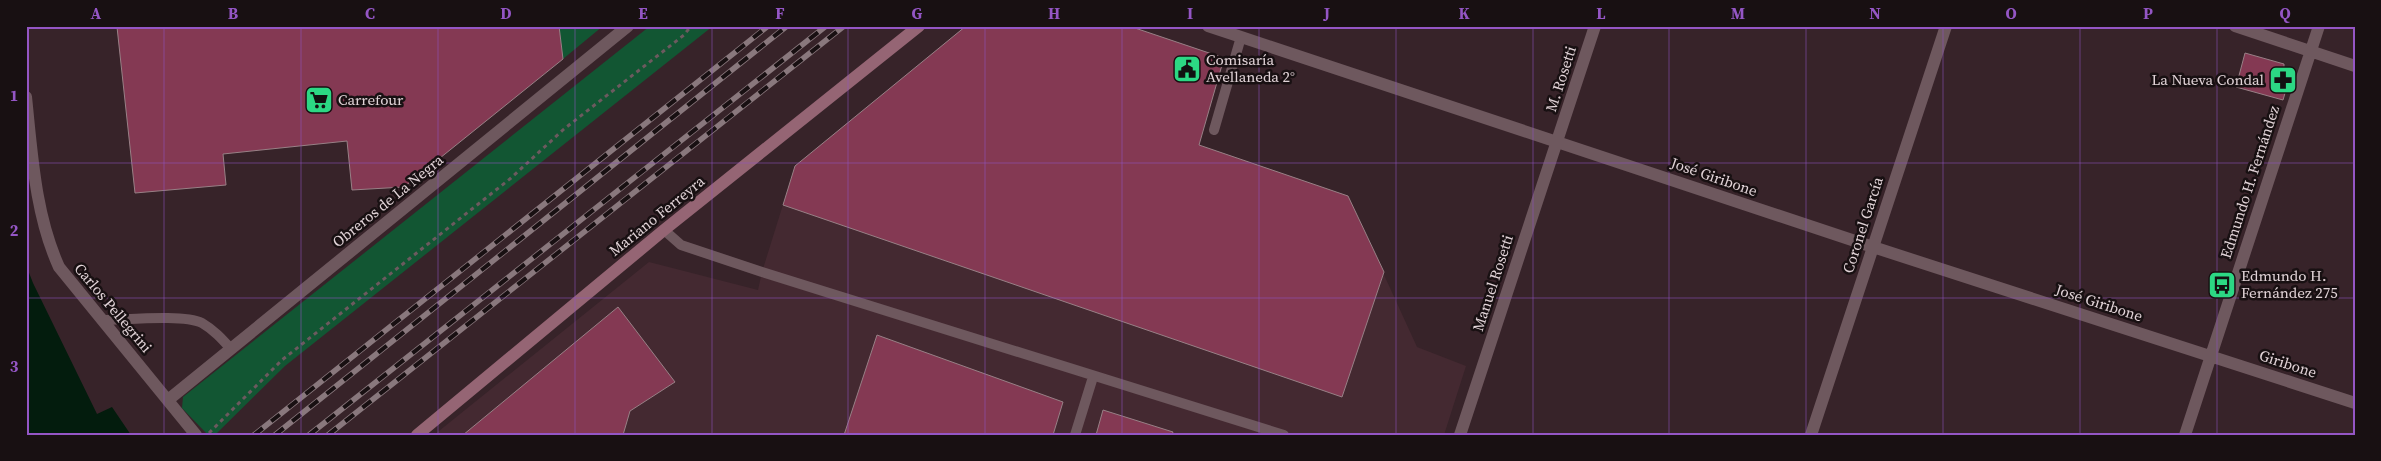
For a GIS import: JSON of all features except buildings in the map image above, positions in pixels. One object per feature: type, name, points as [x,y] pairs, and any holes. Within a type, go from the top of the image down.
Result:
[{"type":"street","name":"Obreros de La Negra","points":[[168,400],[628,26]]},
{"type":"street","name":"Mariano Ferreyra","points":[[418,435],[664,230],[919,26]]},
{"type":"street","name":"José Giribone","points":[[1208,26],[1243,32],[1557,141],[1873,247],[2211,356]]},
{"type":"street","name":"M. Rosetti","points":[[1557,141],[1595,26]]},
{"type":"street","name":"Coronel García","points":[[1811,435],[1946,26]]},
{"type":"street","points":[[2235,26],[2355,66]]},
{"type":"street","name":"Edmundo H. Fernández","points":[[2185,435],[2319,26]]},
{"type":"street","name":"Carlos Pellegrini","points":[[26,97],[34,179],[53,254],[65,277],[103,320],[196,435]]},
{"type":"street","name":"Manuel Rosetti","points":[[1460,435],[1557,141]]},
{"type":"street","name":"Giribone","points":[[2211,356],[2355,403]]},
{"type":"lane","points":[[1214,130],[1243,32]]},
{"type":"lane","points":[[664,230],[681,245],[1093,377],[1284,435]]},
{"type":"lane","points":[[103,320],[182,320],[200,322],[217,333],[231,350]]},
{"type":"lane","points":[[1075,435],[1093,377]]},
{"type":"path","points":[[208,435],[282,360],[511,178],[564,129],[684,35],[691,26]]},
{"type":"shaded area","points":[[1150,81],[1211,104],[1199,145],[1348,196],[1417,347],[1466,366],[1444,435],[434,435],[649,262],[758,290],[795,166]]},
{"type":"shaded area","points":[[26,265],[97,414],[112,407],[131,435],[26,435]]},
{"type":"green space","points":[[559,26],[603,26],[563,59]]},
{"type":"green space","points":[[650,26],[713,26],[285,366],[215,435],[208,435],[182,408],[183,397]]},
{"type":"railway","points":[[254,435],[768,26]]},
{"type":"railway","points":[[275,435],[787,26]]},
{"type":"railway","points":[[309,435],[826,26]]},
{"type":"railway","points":[[328,435],[844,26]]},
{"type":"place","name":"Comisaría Avellaneda 2°","points":[[1187,69]]},
{"type":"place","name":"La Nueva Condal","points":[[2283,80]]},
{"type":"place","name":"Carrefour","points":[[319,100]]},
{"type":"place","name":"Edmundo H. Fernández 275","points":[[2222,285]]}]
